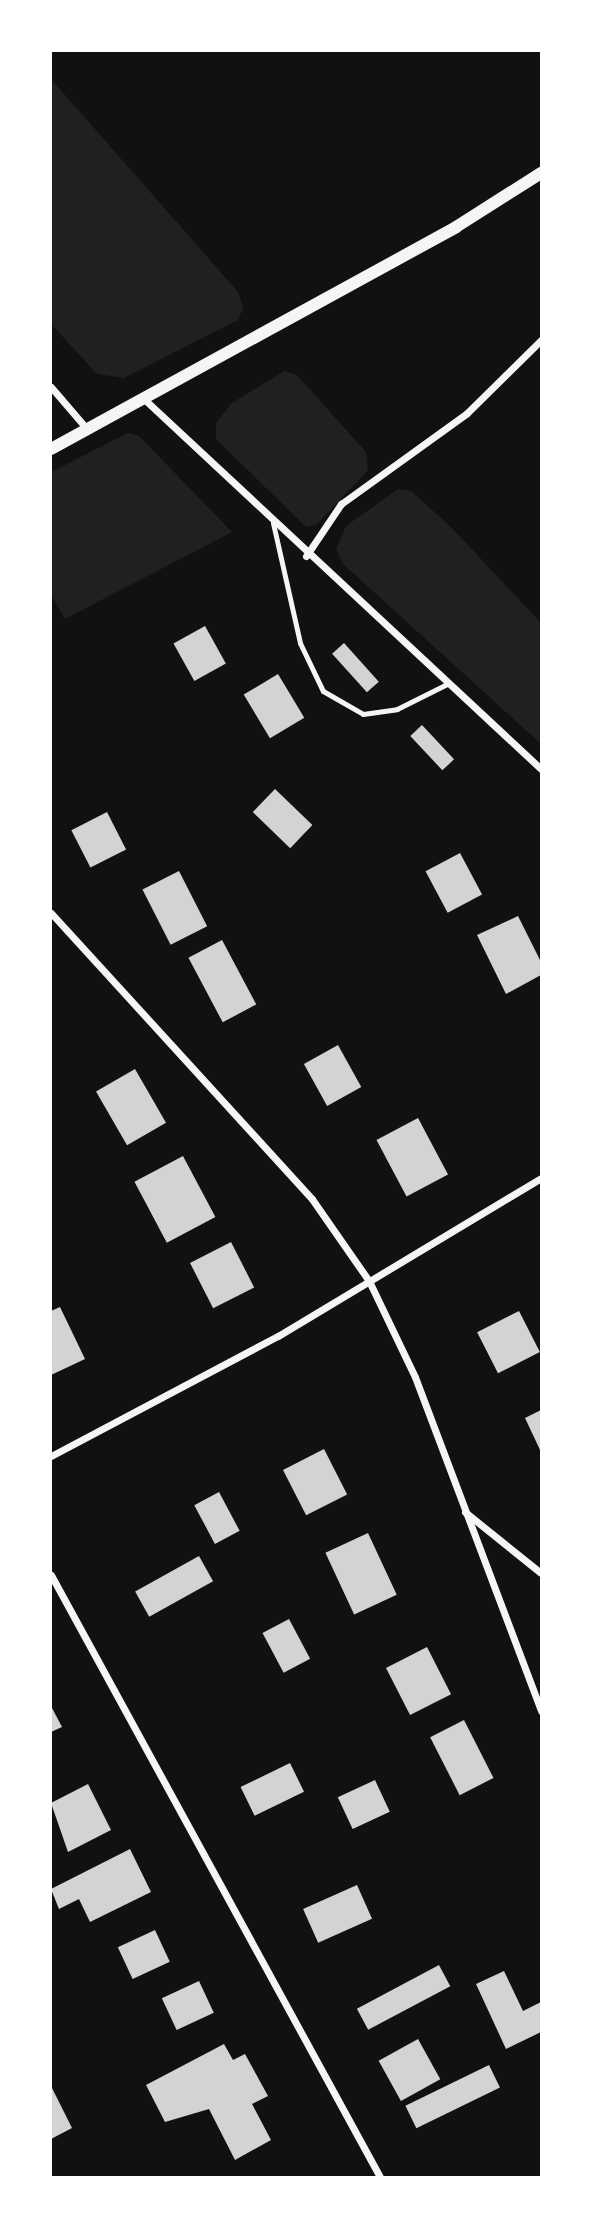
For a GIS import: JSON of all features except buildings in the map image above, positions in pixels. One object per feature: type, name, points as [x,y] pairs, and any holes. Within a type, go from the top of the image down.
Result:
[{"type":"street","points":[[51,449],[541,173]]},
{"type":"street","points":[[306,555],[341,504],[467,413],[541,340]]},
{"type":"street","points":[[51,387],[87,429]]},
{"type":"street","points":[[144,399],[306,555],[541,769]]},
{"type":"street","points":[[51,913],[312,1199],[369,1281],[415,1377],[541,1711]]},
{"type":"street","points":[[51,1456],[369,1281],[541,1178]]},
{"type":"street","points":[[465,1512],[541,1573]]},
{"type":"street","points":[[51,1575],[380,2177]]},
{"type":"lane","points":[[273,523],[300,643],[323,691],[363,714],[397,709],[447,684]]},
{"type":"shaded area","points":[[51,79],[238,292],[243,308],[238,320],[124,378],[97,374],[51,324]]},
{"type":"shaded area","points":[[284,371],[297,375],[366,452],[368,470],[317,524],[306,527],[216,439],[216,423],[232,403]]},
{"type":"shaded area","points":[[128,433],[139,436],[232,532],[65,619],[51,595],[51,472]]},
{"type":"shaded area","points":[[398,489],[411,491],[451,527],[541,623],[541,744],[343,564],[336,549],[346,526]]}]
